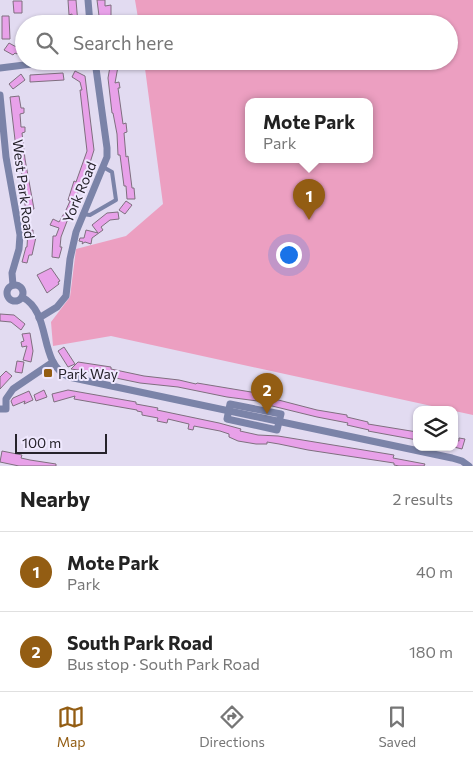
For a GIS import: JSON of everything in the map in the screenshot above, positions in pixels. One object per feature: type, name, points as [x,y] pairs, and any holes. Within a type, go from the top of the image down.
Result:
[{"type":"street","points":[[88,0],[89,15]]},
{"type":"street","points":[[0,68],[15,66]]},
{"type":"street","name":"York Road","points":[[39,318],[57,307],[66,296],[72,245],[82,214],[107,157],[94,70]]},
{"type":"street","name":"West Park Road","points":[[0,95],[6,157],[20,234],[12,273],[13,285]]},
{"type":"street","points":[[0,299],[8,298],[15,301],[22,297],[24,293],[22,288],[13,285],[7,291],[8,298]]},
{"type":"street","points":[[22,297],[31,302],[39,318],[53,362],[60,372],[76,379],[452,458],[462,461],[468,466]]},
{"type":"street","points":[[0,409],[6,409],[6,399],[13,390],[53,362]]},
{"type":"lane","points":[[82,214],[90,215],[116,200],[112,172],[103,167]]},
{"type":"shaded area","points":[[135,0],[473,0],[473,415],[458,412],[458,406],[432,406],[111,336],[53,346],[51,322],[70,297],[76,249],[126,236],[163,204],[145,70],[458,70],[458,15],[138,15]]},
{"type":"building","points":[[68,0],[76,0],[77,15],[69,15]]},
{"type":"building","points":[[97,0],[105,0],[105,6],[111,5],[111,15],[99,15]]},
{"type":"building","points":[[13,1],[22,1],[22,13],[14,13]]},
{"type":"building","points":[[2,16],[9,16],[10,39],[2,39]]},
{"type":"building","points":[[9,43],[15,46],[15,53],[13,55],[4,50]]},
{"type":"building","points":[[109,70],[117,70],[115,83],[119,82],[120,88],[118,88],[123,124],[126,123],[127,132],[124,133],[126,157],[128,156],[135,199],[127,199],[126,186],[124,186],[108,78]]},
{"type":"building","points":[[75,71],[85,76],[94,150],[84,182],[82,182],[61,237],[60,247],[62,247],[59,258],[52,257],[53,236],[56,236],[59,228],[50,225],[53,219],[59,222],[66,210],[74,181],[76,182],[87,151],[80,90],[82,90],[80,82],[72,77]]},
{"type":"building","points":[[63,73],[64,80],[30,82],[30,75]]},
{"type":"building","points":[[21,74],[25,80],[13,89],[9,84]]},
{"type":"building","points":[[19,96],[21,108],[24,108],[24,113],[20,114],[21,127],[25,127],[25,132],[22,133],[34,209],[26,210],[10,97]]},
{"type":"building","points":[[126,201],[132,205],[125,214],[119,210]]},
{"type":"building","points":[[118,212],[119,219],[110,220],[101,227],[103,230],[92,238],[91,244],[85,242],[82,244],[83,242],[79,241],[80,238],[84,238],[86,230],[98,233],[92,225],[107,213]]},
{"type":"building","points":[[28,230],[33,230],[33,237],[36,237],[32,255],[29,255],[27,263],[22,262],[27,247]]},
{"type":"building","points":[[51,268],[60,281],[58,282],[59,284],[47,293],[37,275]]},
{"type":"building","points":[[0,314],[14,315],[25,324],[21,330],[11,322],[0,321]]},
{"type":"building","points":[[30,333],[33,351],[31,362],[23,360],[27,346],[22,347],[21,342],[24,341],[22,334]]},
{"type":"building","points":[[64,347],[75,364],[68,367],[58,351]]},
{"type":"building","points":[[17,361],[24,362],[22,373],[15,372]]},
{"type":"building","points":[[78,362],[111,367],[111,369],[144,376],[263,394],[263,396],[317,410],[347,415],[347,417],[368,422],[368,424],[413,431],[413,439],[368,431],[347,425],[348,423],[264,404],[265,402],[227,397],[178,387],[140,383],[111,377],[112,375],[71,369]]},
{"type":"building","points":[[6,371],[12,376],[0,389],[0,377]]},
{"type":"building","points":[[44,390],[47,397],[36,401],[34,395]]},
{"type":"building","points":[[68,390],[136,402],[136,404],[158,408],[157,410],[219,423],[258,435],[278,436],[394,455],[393,458],[425,464],[424,466],[399,466],[394,465],[394,463],[267,442],[267,444],[256,444],[238,441],[229,437],[229,434],[220,431],[194,426],[193,430],[188,429],[189,424],[168,419],[167,423],[157,421],[158,418],[142,415],[142,412],[137,410],[74,399],[75,396],[54,402],[52,394]]},
{"type":"building","points":[[29,391],[33,400],[13,406],[11,401],[13,398]]},
{"type":"building","points":[[459,438],[465,439],[462,449],[458,448]]},
{"type":"building","points":[[2,451],[22,455],[21,458],[56,464],[56,466],[19,466],[0,462]]},
{"type":"place","name":"Mote Park","points":[[309,220]]},
{"type":"place","name":"Park Way","points":[[48,373]]},
{"type":"place","name":"South Park Road","points":[[267,414]]}]
